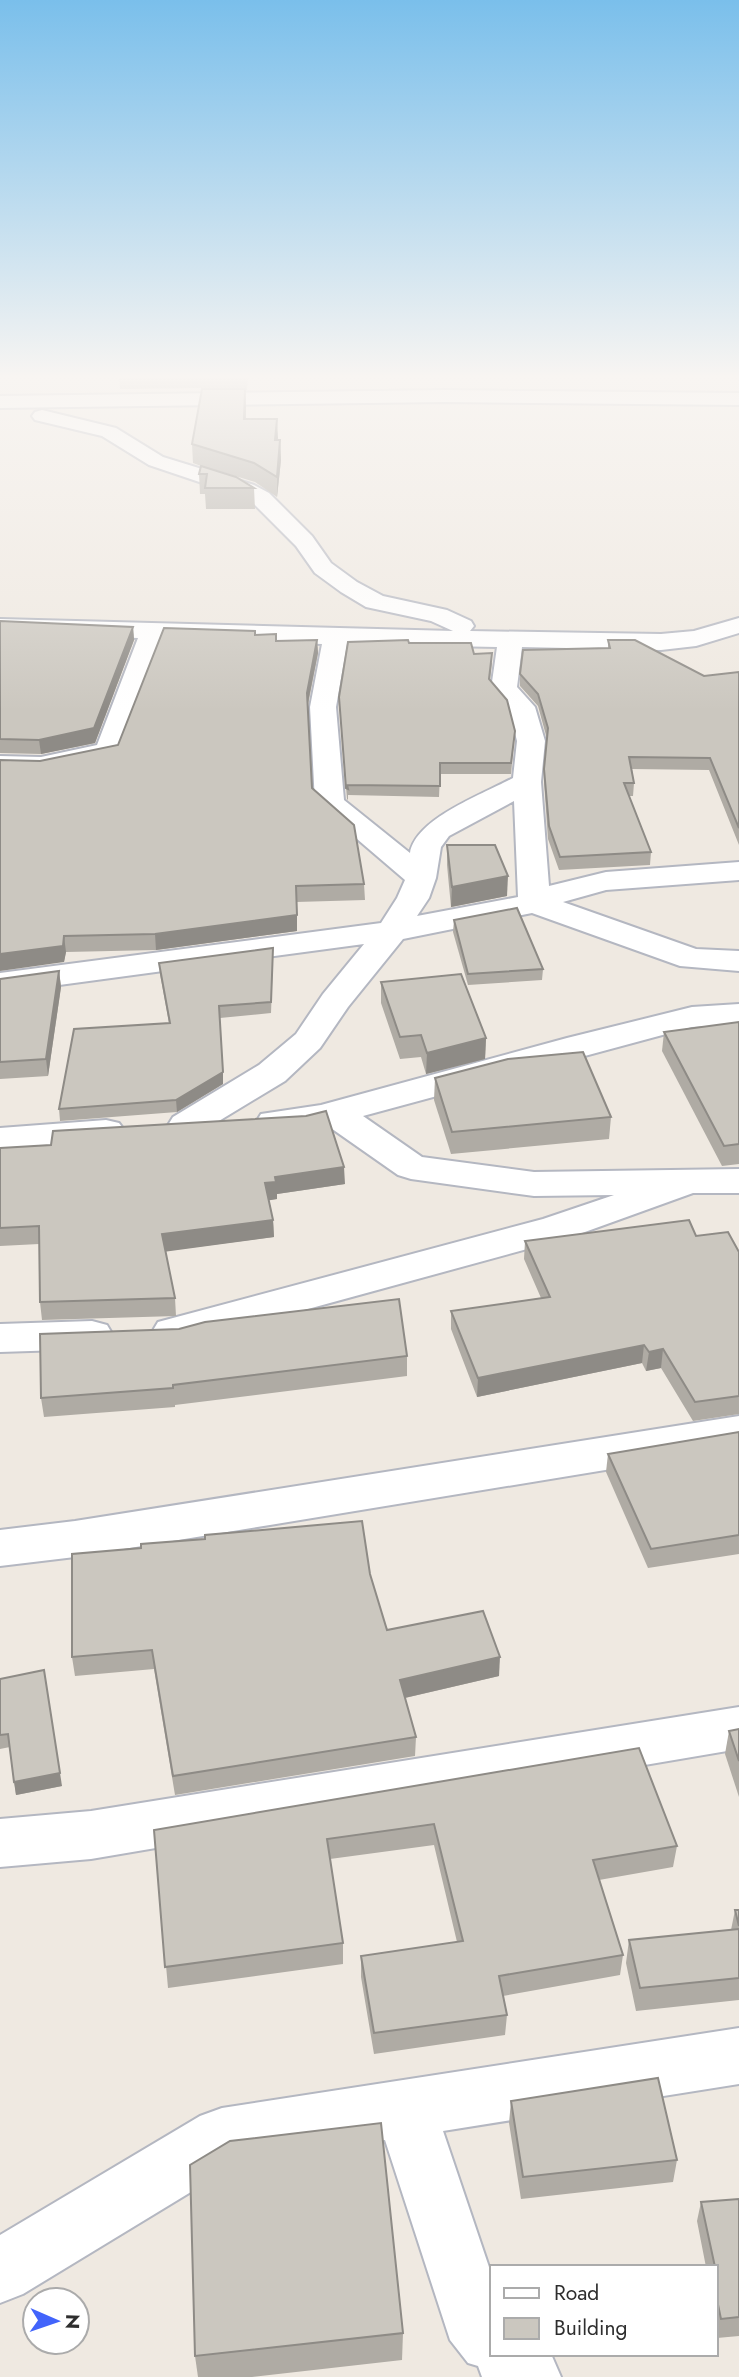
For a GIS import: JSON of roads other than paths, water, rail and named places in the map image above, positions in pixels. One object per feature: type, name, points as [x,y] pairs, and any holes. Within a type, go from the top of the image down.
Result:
[{"type":"street","points":[[243,489],[261,498],[304,541],[323,568],[375,602],[446,618],[467,630],[511,638]]},
{"type":"street","points":[[0,626],[336,637],[661,642],[696,638],[739,625]]},
{"type":"street","points":[[0,764],[41,765],[109,751],[153,632]]},
{"type":"street","points":[[336,637],[323,707],[330,803],[421,878]]},
{"type":"street","points":[[511,638],[504,689],[522,707],[531,741],[527,782],[534,903]]},
{"type":"street","points":[[696,638],[739,648]]},
{"type":"street","points":[[186,1125],[271,1073],[308,1041],[335,1001],[393,931],[413,898],[421,878],[426,847],[438,830],[527,782]]},
{"type":"street","points":[[0,983],[393,931],[534,903],[568,890],[606,881],[739,871]]},
{"type":"street","points":[[534,903],[692,959],[739,961]]},
{"type":"street","points":[[0,1139],[186,1125],[306,1120],[692,1017],[739,1014]]},
{"type":"street","points":[[334,1113],[411,1167],[534,1184],[739,1181]]},
{"type":"street","points":[[0,1338],[180,1332],[557,1228],[688,1182]]},
{"type":"street","points":[[0,1548],[102,1535],[739,1432]]},
{"type":"street","points":[[0,1843],[91,1835],[739,1728]]},
{"type":"street","points":[[0,2271],[222,2138],[739,2056]]},
{"type":"street","points":[[405,2107],[473,2317],[490,2337]]},
{"type":"street","points":[[508,2356],[527,2377]]}]
